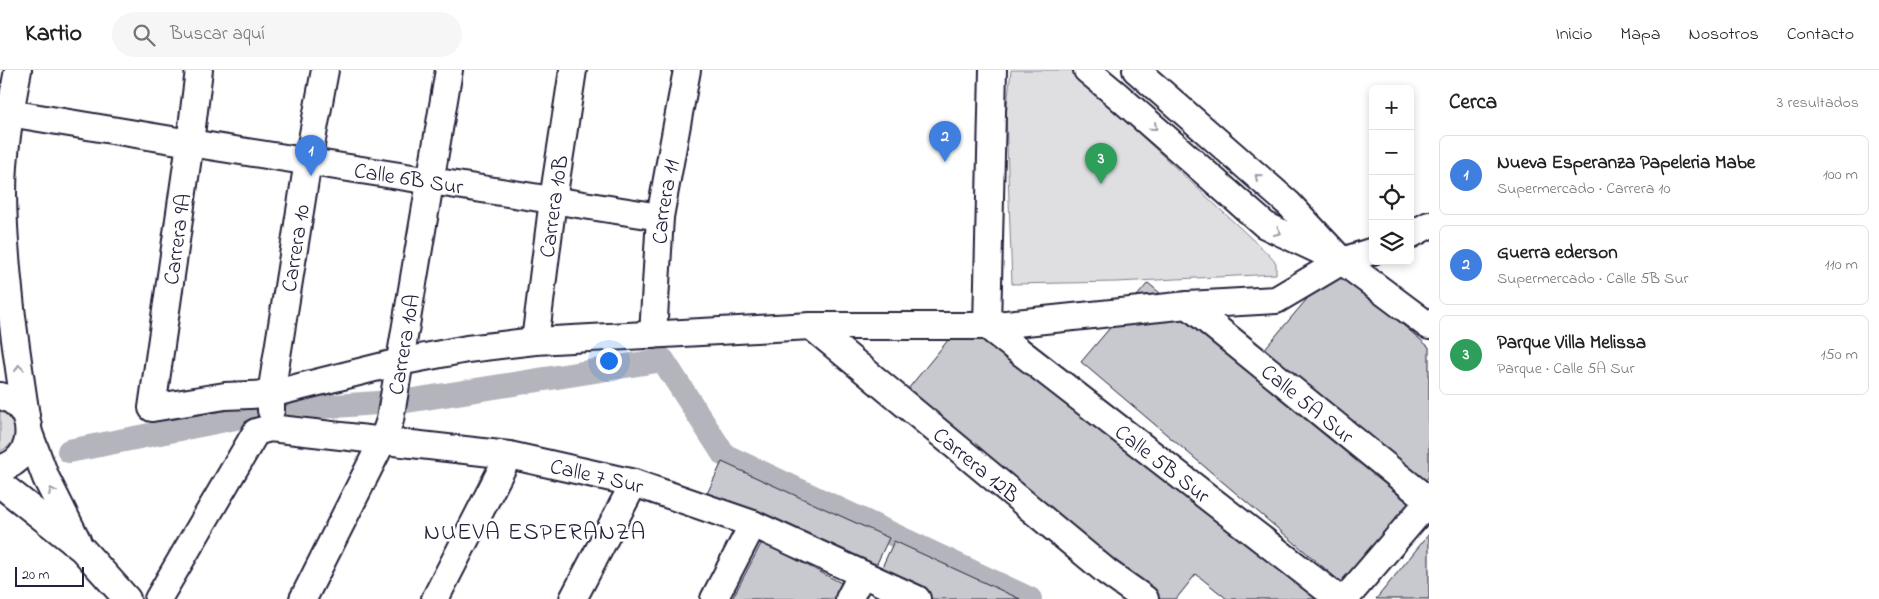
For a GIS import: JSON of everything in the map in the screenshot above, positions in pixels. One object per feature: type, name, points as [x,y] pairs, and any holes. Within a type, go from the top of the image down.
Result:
[{"type":"street","points":[[18,70],[10,113],[3,194],[5,313],[28,425],[46,478],[82,549]]},
{"type":"street","name":"Carrera 9A","points":[[152,408],[199,70]]},
{"type":"street","name":"Carrera 10","points":[[158,599],[268,414],[308,161],[325,70]]},
{"type":"street","name":"Carrera 10A","points":[[302,599],[387,430],[449,70]]},
{"type":"street","name":"Carrera 10B","points":[[535,341],[553,200],[573,70]]},
{"type":"street","name":"Carrera 11","points":[[653,335],[660,217],[688,70]]},
{"type":"street","points":[[987,326],[993,70]]},
{"type":"street","points":[[1086,70],[1117,95],[1265,226],[1342,262]]},
{"type":"street","points":[[1117,95],[1137,71],[1289,204],[1342,262],[1429,326]]},
{"type":"street","name":"Calle 6B Sur","points":[[10,113],[660,217]]},
{"type":"street","points":[[1414,233],[1429,225]]},
{"type":"street","name":"Calle 7 Sur","points":[[268,414],[397,375],[467,349],[535,341],[811,326],[987,326],[1188,305],[1276,300],[1342,262],[1369,252]]},
{"type":"street","name":"Calle 5A Sur","points":[[1188,305],[1429,501]]},
{"type":"street","name":"Carrera 12B","points":[[811,326],[1107,572],[1145,599]]},
{"type":"street","name":"Calle 5B Sur","points":[[987,326],[1339,599]]},
{"type":"street","points":[[0,396],[18,405],[28,425],[26,447],[18,459],[6,467],[0,468]]},
{"type":"street","name":"Calle 7 Sur","points":[[152,408],[225,396],[268,414],[387,430],[634,483],[753,524],[917,599]]},
{"type":"street","points":[[435,599],[509,455]]},
{"type":"street","points":[[573,599],[634,483]]},
{"type":"street","points":[[0,484],[82,549],[127,599]]},
{"type":"street","points":[[1345,599],[1429,501]]},
{"type":"street","points":[[714,599],[753,524]]},
{"type":"street","points":[[849,599],[862,574]]},
{"type":"shaded area","points":[[1011,70],[1071,70],[1267,253],[1276,263],[1276,274],[1117,282],[1012,284],[1006,115]]},
{"type":"shaded area","points":[[0,409],[11,418],[14,424],[15,437],[7,447],[0,451]]},
{"type":"building","points":[[1334,267],[1429,347],[1429,476],[1422,485],[1262,352]]},
{"type":"building","points":[[1148,283],[1410,503],[1342,583],[1081,362]]},
{"type":"building","points":[[967,317],[1316,599],[1227,599],[1196,574],[1176,599],[1155,599],[903,395]]},
{"type":"building","points":[[722,462],[889,538],[872,574],[705,498]]},
{"type":"building","points":[[1429,534],[1429,599],[1376,599]]},
{"type":"building","points":[[894,541],[1020,599],[928,599],[878,576]]},
{"type":"building","points":[[762,542],[849,587],[842,599],[732,599]]},
{"type":"waterway","points":[[69,451],[276,410],[407,401],[663,360],[724,455],[1030,599]]},
{"type":"place","name":"Guerra ederson","points":[[945,162]]},
{"type":"place","name":"Nueva Esperanza Papeleria Mabe","points":[[311,176]]},
{"type":"place","name":"Parque Villa Melissa","points":[[1101,184]]},
{"type":"district","name":"NUEVA ESPERANZA","points":[[535,531]]}]
